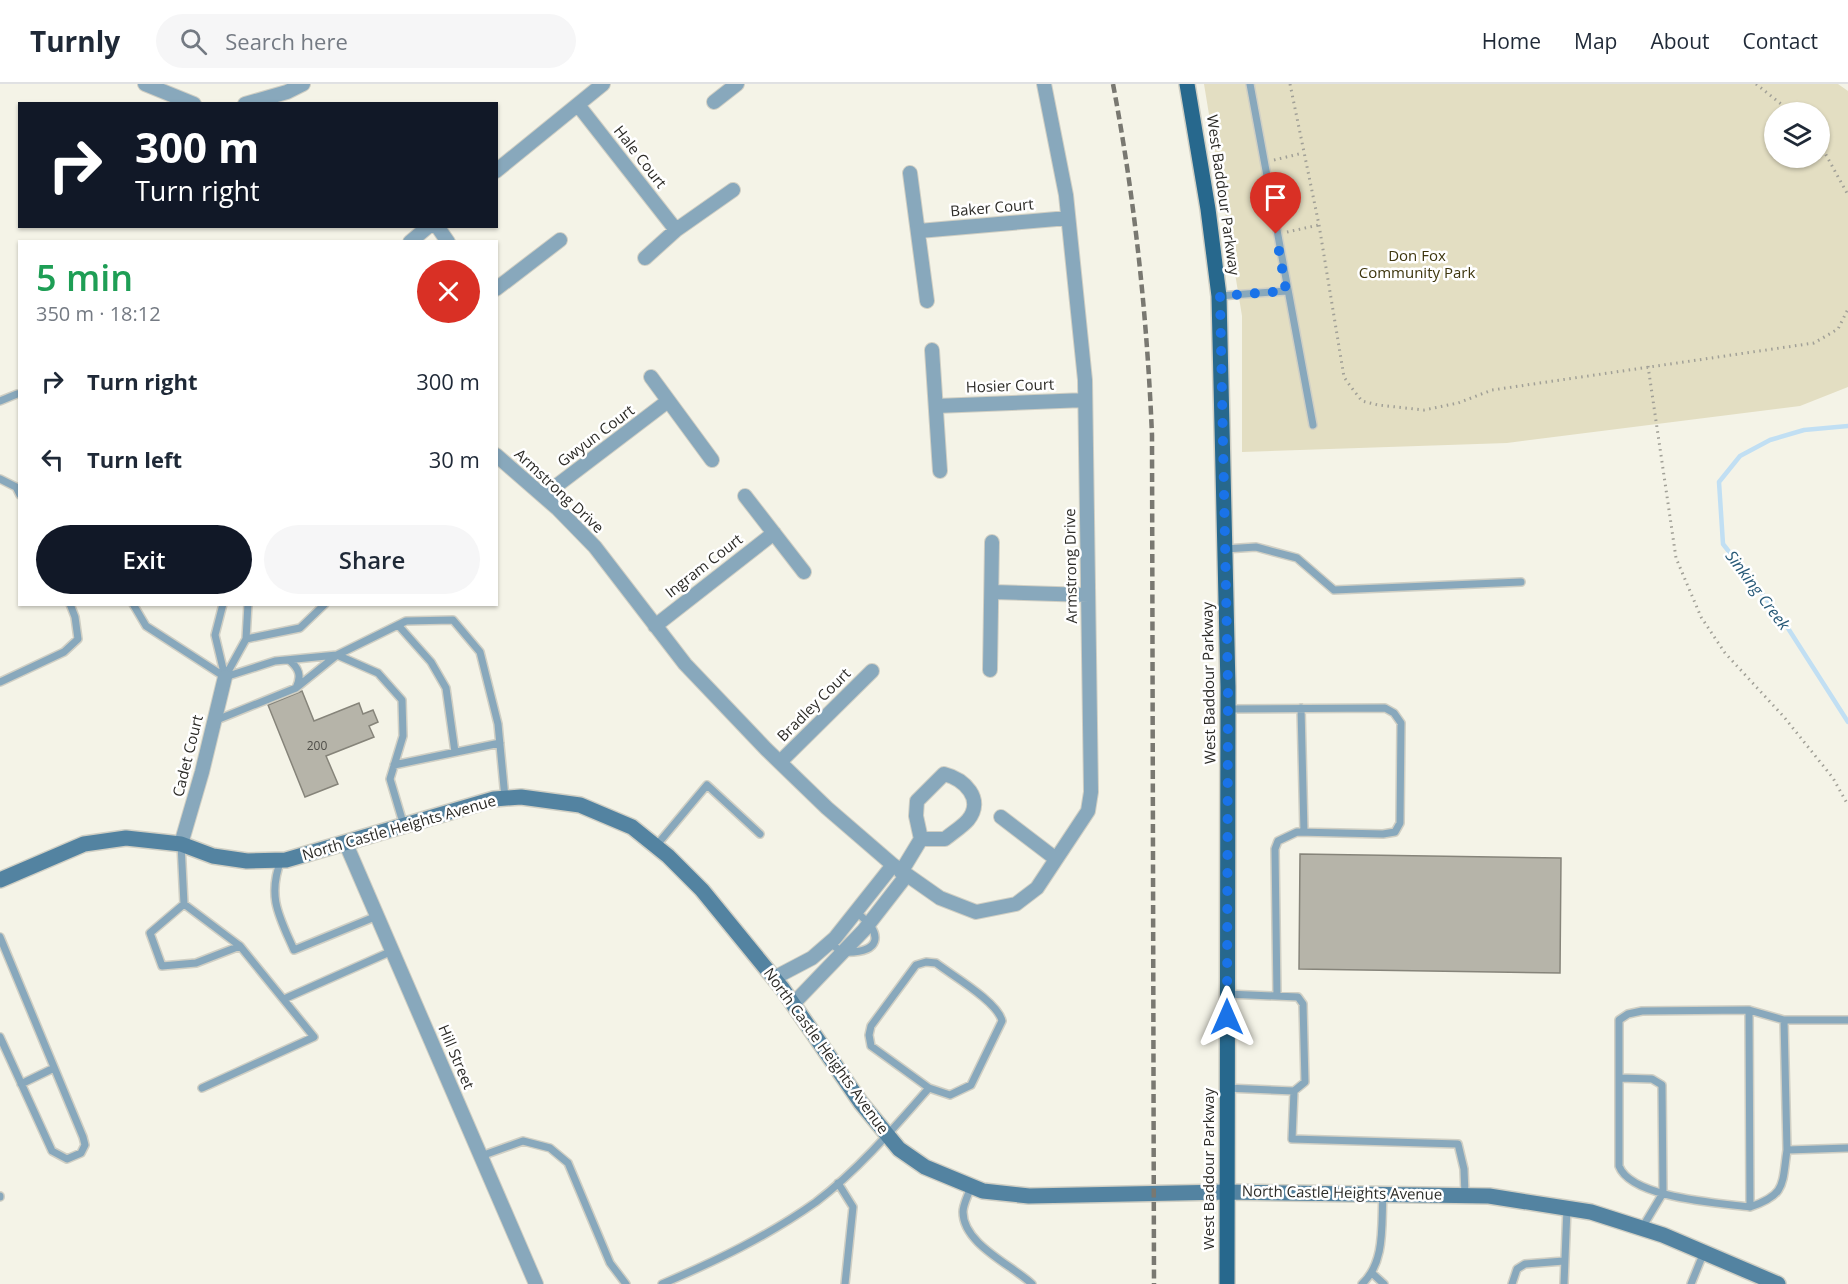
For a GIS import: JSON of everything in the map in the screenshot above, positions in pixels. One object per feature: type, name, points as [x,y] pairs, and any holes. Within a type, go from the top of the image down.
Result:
[{"type":"main road","name":"West Baddour Parkway","points":[[1187,84],[1220,296],[1228,709],[1227,1284]]},
{"type":"street","points":[[145,84],[189,102]]},
{"type":"street","points":[[252,102],[288,92],[303,84]]},
{"type":"street","points":[[498,169],[603,84]]},
{"type":"street","points":[[714,102],[737,84]]},
{"type":"street","name":"Armstrong Drive","points":[[498,457],[543,496],[595,547],[685,664],[827,808],[900,871],[940,898],[976,912],[1016,904],[1037,888],[1088,811],[1091,792],[1085,400],[1068,218],[1044,84]]},
{"type":"street","name":"Hale Court","points":[[578,105],[676,230]]},
{"type":"street","points":[[910,173],[927,301]]},
{"type":"street","points":[[645,258],[676,230],[733,190]]},
{"type":"street","name":"Baker Court","points":[[919,231],[1068,218]]},
{"type":"street","points":[[412,240],[427,228]]},
{"type":"street","points":[[498,287],[560,240]]},
{"type":"street","points":[[932,350],[940,471]]},
{"type":"street","points":[[651,377],[712,460]]},
{"type":"street","name":"Hosier Court","points":[[936,406],[1085,400]]},
{"type":"street","name":"Gwyun Court","points":[[543,496],[668,401]]},
{"type":"street","points":[[745,496],[804,572]]},
{"type":"street","name":"Ingram Court","points":[[655,626],[774,532]]},
{"type":"street","points":[[990,670],[992,542]]},
{"type":"street","points":[[993,592],[1088,595]]},
{"type":"street","name":"Bradley Court","points":[[780,762],[872,671]]},
{"type":"street","name":"Cadet Court","points":[[181,844],[225,677]]},
{"type":"street","points":[[793,1004],[870,923],[921,838],[916,816],[917,801],[944,774],[966,783],[972,791],[974,806],[969,819],[945,839],[921,838]]},
{"type":"street","name":"North Castle Heights Avenue","points":[[0,880],[50,856],[106,839],[126,838],[181,844],[213,856],[247,861],[281,860],[346,844],[494,799],[552,800],[580,805],[632,827],[656,846],[702,890],[774,978],[861,1103],[899,1149],[925,1167],[983,1191],[1029,1196],[1226,1192],[1465,1195],[1591,1212],[1642,1228],[1778,1284]]},
{"type":"street","points":[[1001,817],[1056,859]]},
{"type":"street","name":"Hill Street","points":[[346,844],[536,1284]]},
{"type":"street","points":[[774,978],[812,958],[830,943],[856,912],[900,871]]},
{"type":"lane","points":[[1250,84],[1286,291],[1313,425]]},
{"type":"lane","points":[[1220,296],[1286,291]]},
{"type":"lane","points":[[0,401],[17,394]]},
{"type":"lane","points":[[0,479],[16,487],[18,491]]},
{"type":"lane","points":[[1225,549],[1256,547],[1297,558],[1334,590],[1521,582]]},
{"type":"lane","points":[[0,682],[64,652],[78,639],[71,606]]},
{"type":"lane","points":[[134,606],[146,626],[225,677]]},
{"type":"lane","points":[[222,606],[215,635],[225,677]]},
{"type":"lane","points":[[225,677],[246,639],[248,606]]},
{"type":"lane","points":[[246,639],[300,628],[323,606]]},
{"type":"lane","points":[[214,721],[296,688],[337,655],[406,621],[453,620],[480,652],[498,724],[505,798]]},
{"type":"lane","points":[[398,625],[431,662],[446,688],[455,752]]},
{"type":"lane","points":[[225,677],[257,666],[337,655],[378,673],[402,700],[403,736],[390,779],[404,827]]},
{"type":"lane","points":[[289,660],[299,672],[300,680],[296,688]]},
{"type":"lane","points":[[1301,708],[1304,832]]},
{"type":"lane","points":[[1228,709],[1384,708],[1394,713],[1401,723],[1400,823],[1395,832],[1383,834],[1304,832],[1287,835],[1278,842],[1275,849],[1276,996]]},
{"type":"lane","points":[[394,765],[500,743]]},
{"type":"lane","points":[[656,846],[707,785],[760,834]]},
{"type":"lane","points":[[181,844],[184,904]]},
{"type":"lane","points":[[281,860],[273,879],[275,908],[294,950],[377,916]]},
{"type":"lane","points":[[184,904],[150,933],[162,966],[196,963],[240,946]]},
{"type":"lane","points":[[184,904],[240,946],[314,1037],[202,1088]]},
{"type":"lane","points":[[856,912],[870,923]]},
{"type":"lane","points":[[0,937],[83,1137],[85,1145],[76,1156],[67,1159],[52,1152],[0,1037]]},
{"type":"lane","points":[[830,943],[842,952]]},
{"type":"lane","points":[[284,999],[392,951]]},
{"type":"lane","points":[[926,962],[936,963],[991,1004],[1002,1021],[971,1085],[950,1095],[929,1088],[871,1046],[869,1035],[871,1026],[916,965],[926,962]]},
{"type":"lane","points":[[1227,994],[1298,997],[1305,1012],[1305,1082],[1294,1091],[1227,1088]]},
{"type":"lane","points":[[1749,1010],[1750,1207]]},
{"type":"lane","points":[[1784,1020],[1787,1150],[1782,1188],[1776,1196],[1750,1207],[1682,1198],[1663,1193],[1623,1176],[1619,1166],[1619,1020],[1628,1014],[1642,1011],[1749,1010],[1784,1020],[1848,1020]]},
{"type":"lane","points":[[21,1084],[54,1068]]},
{"type":"lane","points":[[1619,1078],[1652,1079],[1662,1085],[1663,1193],[1642,1228]]},
{"type":"lane","points":[[662,1284],[753,1242],[816,1201],[887,1136],[929,1088]]},
{"type":"lane","points":[[1294,1091],[1292,1139],[1458,1144],[1464,1169],[1465,1195]]},
{"type":"lane","points":[[481,1156],[524,1141],[550,1148],[568,1163],[610,1263],[626,1284]]},
{"type":"lane","points":[[1787,1150],[1848,1148]]},
{"type":"lane","points":[[838,1183],[853,1207],[845,1284]]},
{"type":"lane","points":[[971,1186],[963,1211],[966,1226],[983,1247],[1028,1282]]},
{"type":"lane","points":[[1362,1284],[1373,1274],[1378,1263],[1383,1194]]},
{"type":"lane","points":[[1564,1284],[1567,1208]]},
{"type":"lane","points":[[1691,1284],[1704,1252]]},
{"type":"lane","points":[[1512,1284],[1517,1269],[1525,1264],[1564,1261]]},
{"type":"lane","points":[[1373,1274],[1384,1284]]},
{"type":"path","points":[[1290,84],[1319,225],[1344,377],[1362,401],[1424,410],[1458,403],[1492,390],[1814,343],[1838,329],[1848,309]]},
{"type":"path","points":[[1756,84],[1778,102]]},
{"type":"path","points":[[1263,162],[1303,153]]},
{"type":"path","points":[[1830,162],[1848,195]]},
{"type":"path","points":[[1276,234],[1319,225]]},
{"type":"path","points":[[1648,366],[1676,558],[1701,617],[1725,653],[1784,717],[1819,761],[1848,805]]},
{"type":"green space","name":"Don Fox Community Park","points":[[1204,84],[1838,84],[1848,91],[1848,387],[1800,406],[1507,443],[1242,452],[1242,316]]},
{"type":"building","points":[[302,691],[314,721],[359,703],[363,714],[373,710],[378,722],[369,726],[374,737],[326,756],[338,784],[305,797],[268,705]]},
{"type":"building","points":[[1300,854],[1561,858],[1560,973],[1299,969]]},
{"type":"waterway","name":"Sinking Creek","points":[[1848,426],[1804,430],[1770,440],[1740,456],[1719,482],[1723,544],[1784,622],[1848,722]]},
{"type":"railway","points":[[1113,84],[1128,171],[1139,259],[1152,435],[1154,1284]]},
{"type":"route","points":[[1227,1017],[1228,687],[1220,296],[1286,291],[1276,234]]}]
